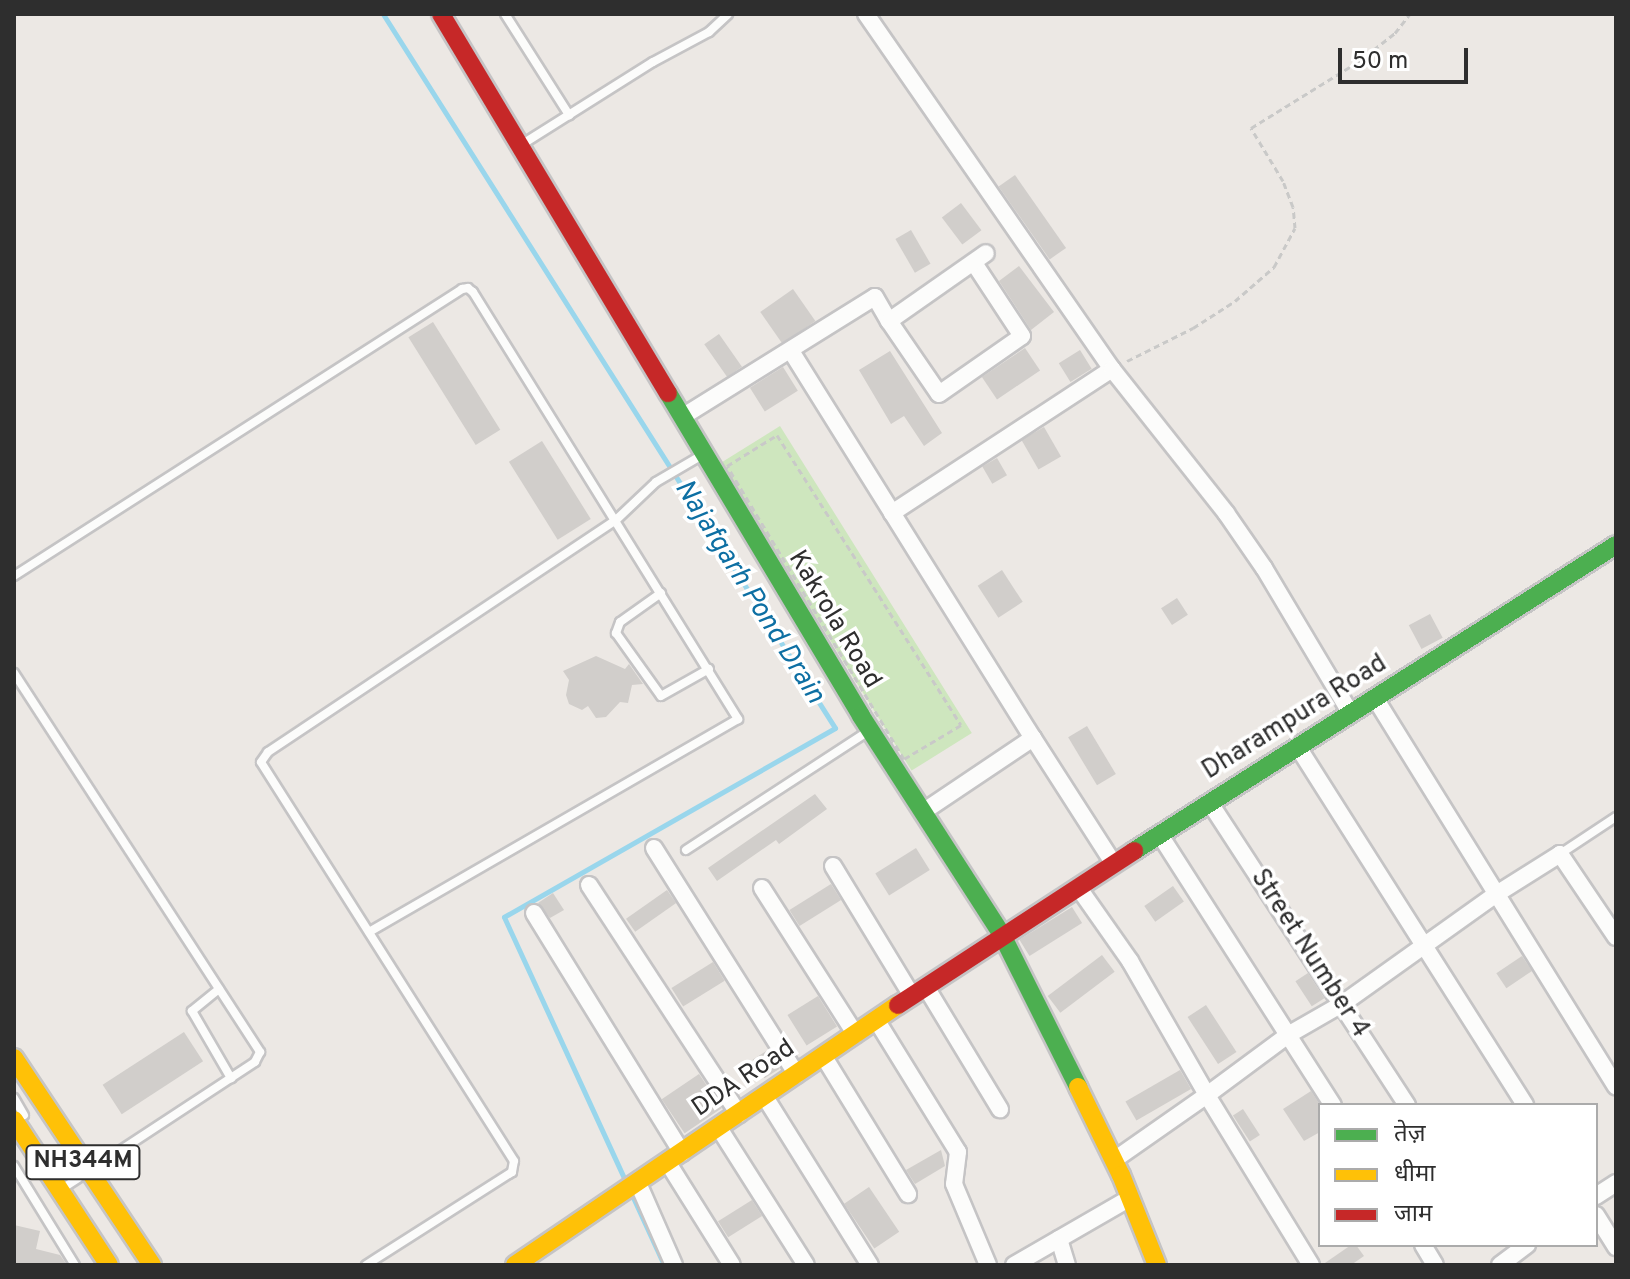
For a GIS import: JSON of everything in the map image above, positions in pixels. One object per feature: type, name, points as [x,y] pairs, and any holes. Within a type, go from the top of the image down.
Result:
[{"type":"main road","name":"Kakrola Road","points":[[441,14],[870,730],[1002,935],[1114,1160],[1157,1265]]},
{"type":"main road","name":"Dharampura Road","points":[[1002,935],[1616,545]]},
{"type":"main road","name":"DDA Road","points":[[515,1265],[1002,935]]},
{"type":"main road","name":"NH344M","points":[[14,1058],[152,1265]]},
{"type":"main road","name":"NH344M","points":[[14,1120],[109,1265]]},
{"type":"street","points":[[866,14],[1112,369],[1257,557],[1351,714]]},
{"type":"street","points":[[682,417],[875,297],[889,321],[939,394],[1022,336],[980,258],[889,321]]},
{"type":"street","points":[[791,351],[1114,864]]},
{"type":"street","points":[[892,513],[1112,369]]},
{"type":"street","points":[[1375,698],[1616,1086]]},
{"type":"street","points":[[923,812],[1033,738]]},
{"type":"street","points":[[1298,747],[1524,1103]]},
{"type":"street","name":"Street Number 4","points":[[1210,803],[1406,1103]]},
{"type":"street","points":[[1160,835],[1332,1103]]},
{"type":"street","points":[[654,848],[797,1075]]},
{"type":"street","points":[[1114,1160],[1288,1035],[1342,1004],[1495,895],[1560,854],[1616,937]]},
{"type":"street","points":[[833,866],[1000,1109]]},
{"type":"street","points":[[589,885],[739,1114]]},
{"type":"street","points":[[1078,887],[1130,961],[1311,1265]]},
{"type":"street","points":[[762,888],[856,1035]]},
{"type":"street","points":[[534,913],[675,1158],[732,1265]]},
{"type":"street","points":[[877,1021],[958,1152],[954,1184],[988,1265]]},
{"type":"street","points":[[824,1057],[908,1194]]},
{"type":"street","points":[[765,1097],[870,1265]]},
{"type":"street","points":[[719,1128],[806,1265]]},
{"type":"street","points":[[1598,1195],[1616,1183]]},
{"type":"street","points":[[630,1189],[674,1265]]},
{"type":"street","points":[[1014,1265],[1130,1198]]},
{"type":"street","points":[[1598,1218],[1616,1247]]},
{"type":"street","points":[[1059,1239],[1067,1265]]},
{"type":"street","points":[[1424,1247],[1435,1265]]},
{"type":"street","points":[[1505,1264],[1525,1247]]},
{"type":"lane","points":[[505,14],[569,115]]},
{"type":"lane","points":[[520,146],[653,62],[709,32],[728,14]]},
{"type":"lane","points":[[14,576],[468,288],[738,719],[369,932]]},
{"type":"lane","points":[[366,1265],[515,1167],[261,762],[264,755],[616,520],[656,482],[704,454]]},
{"type":"lane","points":[[661,593],[620,622],[615,628],[616,633],[661,696],[709,669]]},
{"type":"lane","points":[[14,673],[260,1052],[260,1058],[68,1185]]},
{"type":"lane","points":[[686,850],[870,730]]},
{"type":"lane","points":[[1560,854],[1616,817]]},
{"type":"lane","points":[[219,989],[192,1011],[231,1078]]},
{"type":"lane","points":[[14,1098],[117,1265]]},
{"type":"lane","points":[[14,1166],[75,1265]]},
{"type":"path","points":[[1112,369],[1193,328],[1235,301],[1274,267],[1295,228],[1293,207],[1283,181],[1251,128],[1358,62],[1395,33],[1410,14]]},
{"type":"path","points":[[777,435],[961,725],[904,759],[727,466],[777,435]]},
{"type":"green space","points":[[780,426],[972,733],[912,771],[720,464]]},
{"type":"building","points":[[1015,175],[1066,248],[1050,259],[999,186]]},
{"type":"building","points":[[961,203],[981,230],[962,245],[942,217]]},
{"type":"building","points":[[911,230],[930,264],[915,273],[895,239]]},
{"type":"building","points":[[1019,266],[1054,312],[1031,330],[999,281]]},
{"type":"building","points":[[793,289],[815,321],[783,344],[760,312]]},
{"type":"building","points":[[433,322],[500,430],[476,445],[408,337]]},
{"type":"building","points":[[719,334],[742,367],[727,377],[704,344]]},
{"type":"building","points":[[1025,348],[1040,370],[997,399],[982,377]]},
{"type":"building","points":[[1080,350],[1092,369],[1070,382],[1059,363]]},
{"type":"building","points":[[890,351],[942,433],[924,446],[904,416],[891,424],[859,370]]},
{"type":"building","points":[[783,367],[798,391],[765,411],[750,388]]},
{"type":"building","points":[[1044,427],[1061,456],[1038,469],[1021,440]]},
{"type":"building","points":[[542,441],[591,519],[558,540],[509,462]]},
{"type":"building","points":[[997,458],[1007,475],[992,484],[982,466]]},
{"type":"building","points":[[1002,570],[1023,602],[998,618],[978,586]]},
{"type":"building","points":[[1177,598],[1188,615],[1172,625],[1161,608]]},
{"type":"building","points":[[1430,614],[1443,638],[1421,649],[1409,625]]},
{"type":"building","points":[[596,656],[625,669],[629,664],[643,684],[632,685],[628,703],[620,702],[606,717],[596,718],[588,706],[582,710],[569,704],[566,695],[569,680],[563,671]]},
{"type":"building","points":[[1087,726],[1116,774],[1097,785],[1068,737]]},
{"type":"building","points":[[815,794],[827,809],[779,844],[776,840],[717,881],[708,868]]},
{"type":"building","points":[[916,848],[930,870],[889,895],[875,873]]},
{"type":"building","points":[[831,884],[841,900],[800,926],[789,910]]},
{"type":"building","points":[[1173,886],[1184,902],[1155,922],[1144,906]]},
{"type":"building","points":[[667,890],[676,903],[635,932],[626,919]]},
{"type":"building","points":[[553,893],[564,910],[550,918],[538,903]]},
{"type":"building","points":[[1072,907],[1082,923],[1029,956],[1019,940]]},
{"type":"building","points":[[1102,955],[1115,972],[1060,1013],[1048,996]]},
{"type":"building","points":[[1522,956],[1532,971],[1506,988],[1496,973]]},
{"type":"building","points":[[713,962],[725,981],[683,1007],[671,988]]},
{"type":"building","points":[[1308,973],[1324,998],[1312,1006],[1295,981]]},
{"type":"building","points":[[818,996],[837,1027],[807,1046],[787,1015]]},
{"type":"building","points":[[1206,1005],[1236,1052],[1218,1064],[1188,1017]]},
{"type":"building","points":[[184,1032],[203,1061],[122,1114],[103,1085]]},
{"type":"building","points":[[768,1050],[780,1069],[764,1078],[753,1060]]},
{"type":"building","points":[[1180,1070],[1191,1089],[1136,1121],[1125,1102]]},
{"type":"building","points":[[699,1074],[722,1108],[685,1133],[662,1099]]},
{"type":"building","points":[[1311,1091],[1319,1103],[1318,1133],[1304,1141],[1283,1109]]},
{"type":"building","points":[[1243,1109],[1260,1135],[1250,1142],[1233,1116]]},
{"type":"building","points":[[941,1150],[945,1166],[915,1184],[906,1170]]},
{"type":"building","points":[[869,1187],[899,1232],[874,1249],[844,1204]]},
{"type":"building","points":[[752,1200],[762,1216],[728,1237],[718,1221]]},
{"type":"building","points":[[14,1225],[40,1231],[36,1249],[60,1255],[67,1265],[14,1265]]},
{"type":"building","points":[[1348,1247],[1357,1247],[1364,1256],[1351,1265],[1322,1265]]},
{"type":"waterway","name":"Najafgarh Pond Drain","points":[[383,14],[835,728],[504,917],[627,1184]]},
{"type":"waterway","name":"Najafgarh Pond Drain","points":[[631,1193],[664,1265]]},
{"type":"traffic: fast","points":[[668,393],[861,716],[1002,935],[1078,1087]]},
{"type":"traffic: fast","points":[[1134,851],[1616,545]]},
{"type":"traffic: slow","points":[[515,1265],[898,1005]]},
{"type":"traffic: slow","points":[[14,1058],[152,1265]]},
{"type":"traffic: slow","points":[[1078,1087],[1121,1175],[1157,1265]]},
{"type":"traffic: slow","points":[[14,1120],[109,1265]]},
{"type":"traffic: jam","points":[[441,14],[668,393]]},
{"type":"traffic: jam","points":[[898,1005],[1134,851]]}]
